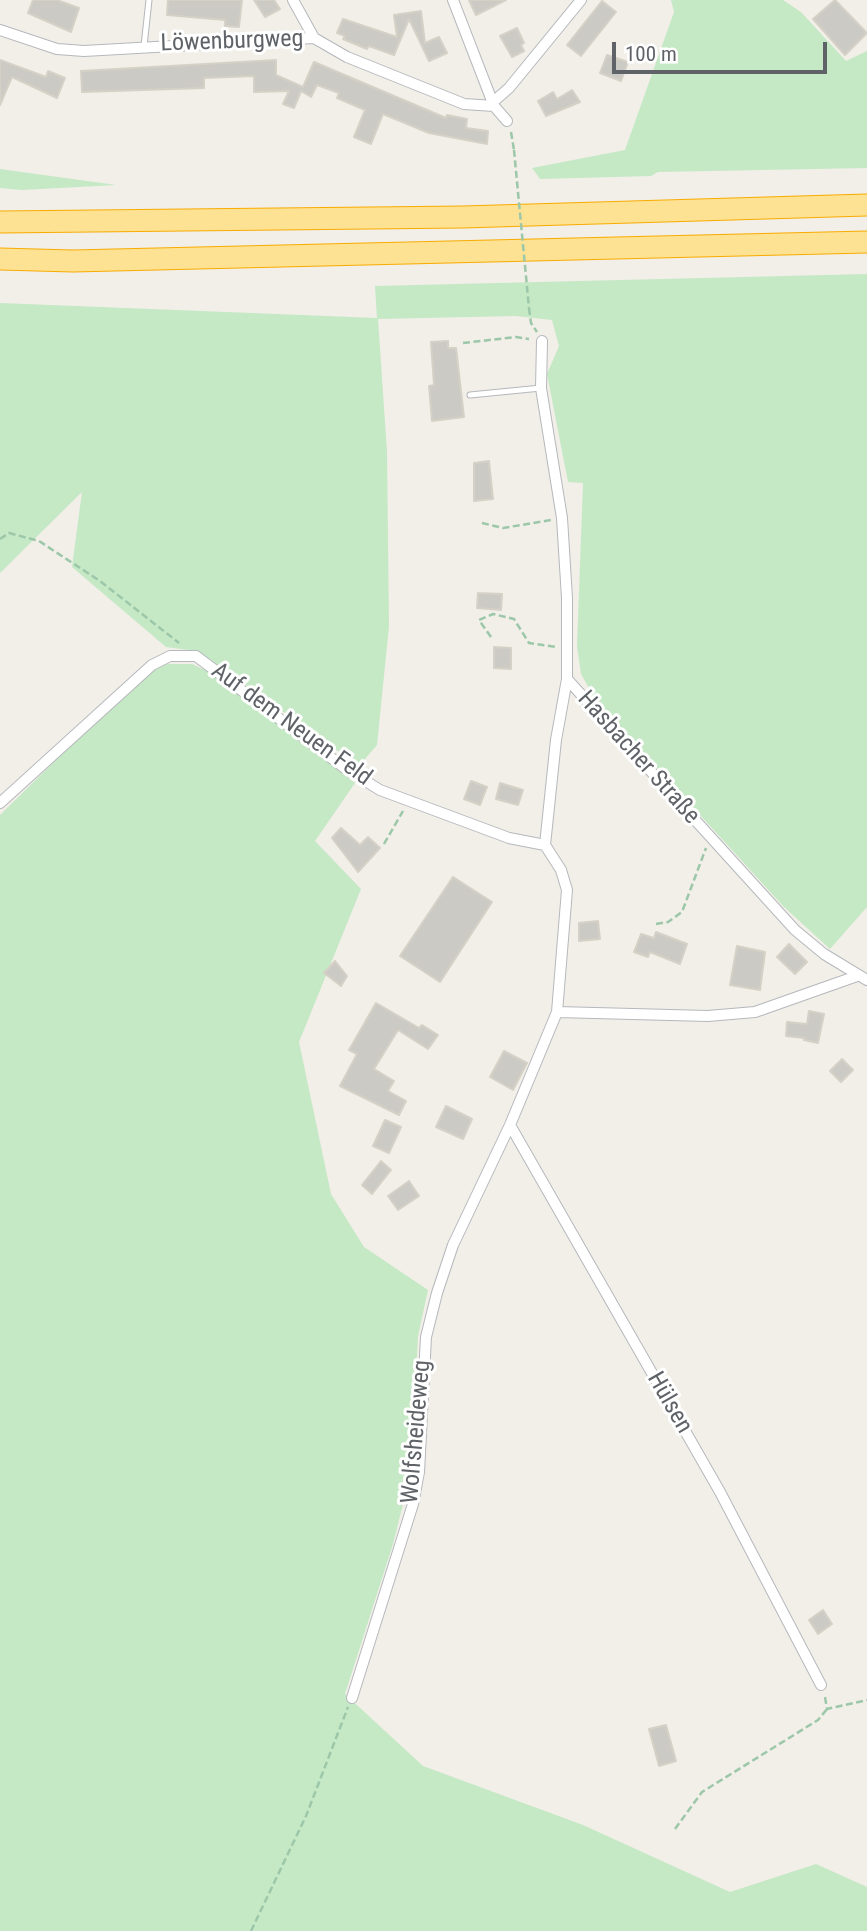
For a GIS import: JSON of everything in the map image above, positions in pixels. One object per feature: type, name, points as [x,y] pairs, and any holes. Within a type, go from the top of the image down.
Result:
[{"type":"highway","points":[[0,222],[463,217],[867,205]]},
{"type":"highway","points":[[0,259],[73,261],[867,242]]},
{"type":"street","points":[[293,0],[314,38]]},
{"type":"street","points":[[453,0],[494,104],[507,121]]},
{"type":"street","points":[[494,104],[581,0]]},
{"type":"street","name":"Löwenburgweg","points":[[0,30],[57,49],[84,51],[314,38],[357,62],[464,104],[494,104]]},
{"type":"street","name":"Hasbacher Straße","points":[[542,341],[541,387],[562,518],[567,679],[794,930],[862,978]]},
{"type":"street","name":"Auf dem Neuen Feld","points":[[0,803],[152,665],[170,656],[196,656],[346,768],[380,790],[408,803],[509,838],[545,845]]},
{"type":"street","points":[[545,845],[556,740],[567,679]]},
{"type":"street","name":"Wolfsheideweg","points":[[352,1698],[413,1504],[419,1472],[425,1349],[437,1293],[453,1245],[510,1125],[557,1012],[567,890],[561,870],[545,845]]},
{"type":"street","points":[[557,1012],[708,1016],[755,1012],[862,978]]},
{"type":"street","name":"Hülsen","points":[[510,1125],[720,1492],[821,1685]]},
{"type":"lane","points":[[144,46],[149,0]]},
{"type":"lane","points":[[470,395],[541,387]]},
{"type":"path","points":[[507,121],[514,150],[531,323],[542,341]]},
{"type":"path","points":[[463,343],[516,337],[542,341]]},
{"type":"path","points":[[482,523],[503,528],[562,518]]},
{"type":"path","points":[[0,538],[9,533],[39,541],[100,581],[196,656]]},
{"type":"path","points":[[491,637],[480,620],[493,614],[514,619],[530,643],[566,649]]},
{"type":"path","points":[[384,844],[408,803]]},
{"type":"path","points":[[656,924],[668,922],[682,912],[710,838]]},
{"type":"path","points":[[821,1685],[827,1709]]},
{"type":"path","points":[[251,1931],[306,1816],[352,1698]]},
{"type":"path","points":[[674,1829],[702,1792],[818,1720],[827,1709],[867,1700]]},
{"type":"green space","points":[[671,0],[783,0],[801,12],[846,61],[867,51],[867,168],[658,172],[651,176],[540,179],[532,168],[625,150],[674,12]]},
{"type":"green space","points":[[0,169],[116,185],[22,190],[0,188]]},
{"type":"green space","points":[[867,274],[867,907],[830,949],[783,906],[597,702],[581,674],[577,646],[583,483],[568,482],[547,374],[559,346],[552,320],[516,316],[378,319],[387,452],[389,626],[377,745],[359,766],[208,658],[189,650],[166,647],[72,567],[82,492],[0,573],[0,303],[377,318],[375,286]]},
{"type":"green space","points":[[167,664],[192,664],[220,677],[355,783],[315,841],[361,889],[299,1042],[331,1194],[364,1247],[428,1290],[418,1336],[411,1472],[393,1544],[345,1694],[423,1766],[583,1825],[730,1892],[816,1864],[867,1887],[867,1931],[0,1931],[0,815],[122,695],[149,673]]},
{"type":"building","points":[[33,0],[57,0],[79,8],[71,32],[28,13]]},
{"type":"building","points":[[168,0],[242,0],[239,27],[225,26],[225,20],[167,15]]},
{"type":"building","points":[[254,0],[274,0],[280,9],[265,17]]},
{"type":"building","points":[[469,0],[506,0],[476,15]]},
{"type":"building","points":[[835,0],[867,33],[845,55],[813,19]]},
{"type":"building","points":[[602,1],[616,12],[581,56],[567,45]]},
{"type":"building","points":[[421,11],[425,43],[439,37],[447,53],[429,61],[409,19],[394,55],[369,46],[367,49],[343,39],[345,36],[337,33],[343,19],[397,37],[394,15]]},
{"type":"building","points":[[517,28],[524,43],[521,45],[524,51],[512,57],[500,36]]},
{"type":"building","points":[[607,55],[628,62],[621,81],[600,73]]},
{"type":"building","points":[[0,60],[46,77],[48,71],[65,78],[57,98],[12,77],[0,105]]},
{"type":"building","points":[[276,60],[276,75],[303,87],[314,62],[446,118],[447,115],[467,119],[466,128],[488,131],[487,144],[429,133],[383,114],[371,144],[354,137],[365,110],[337,98],[339,93],[317,85],[311,97],[301,91],[294,108],[283,104],[289,91],[254,92],[254,76],[204,78],[204,88],[82,92],[81,71]]},
{"type":"building","points":[[572,90],[580,102],[546,116],[538,101],[553,92],[557,99]]},
{"type":"building","points":[[448,341],[448,348],[456,348],[464,417],[432,421],[429,386],[434,385],[431,342]]},
{"type":"building","points":[[489,461],[493,499],[474,501],[474,463]]},
{"type":"building","points":[[478,593],[502,594],[501,610],[477,608]]},
{"type":"building","points":[[494,647],[511,648],[511,669],[494,668]]},
{"type":"building","points":[[471,781],[487,787],[480,805],[464,799]]},
{"type":"building","points":[[500,783],[523,790],[518,805],[496,799]]},
{"type":"building","points":[[341,828],[360,845],[368,837],[380,848],[358,872],[332,838]]},
{"type":"building","points":[[453,877],[492,902],[440,982],[400,956]]},
{"type":"building","points":[[598,921],[600,939],[579,941],[579,923]]},
{"type":"building","points":[[656,932],[687,944],[680,964],[650,952],[648,957],[634,952],[641,934],[654,938]]},
{"type":"building","points":[[789,944],[807,962],[795,974],[777,957]]},
{"type":"building","points":[[737,946],[765,952],[760,990],[730,985]]},
{"type":"building","points":[[335,961],[347,976],[341,986],[324,973]]},
{"type":"building","points":[[376,1003],[419,1028],[422,1025],[438,1035],[428,1049],[398,1030],[374,1069],[394,1081],[388,1091],[406,1101],[399,1115],[340,1086],[357,1054],[349,1050]]},
{"type":"building","points":[[809,1011],[824,1014],[818,1043],[786,1036],[787,1022],[807,1024]]},
{"type":"building","points":[[504,1051],[527,1063],[513,1090],[490,1077]]},
{"type":"building","points":[[842,1059],[853,1070],[841,1082],[830,1071]]},
{"type":"building","points":[[446,1106],[472,1119],[463,1139],[436,1127]]},
{"type":"building","points":[[385,1120],[401,1127],[389,1153],[373,1146]]},
{"type":"building","points":[[381,1161],[391,1170],[372,1194],[362,1185]]},
{"type":"building","points":[[409,1181],[419,1196],[398,1210],[388,1196]]},
{"type":"building","points":[[823,1610],[832,1624],[818,1634],[809,1620]]},
{"type":"building","points":[[666,1725],[676,1761],[659,1766],[649,1729]]}]
